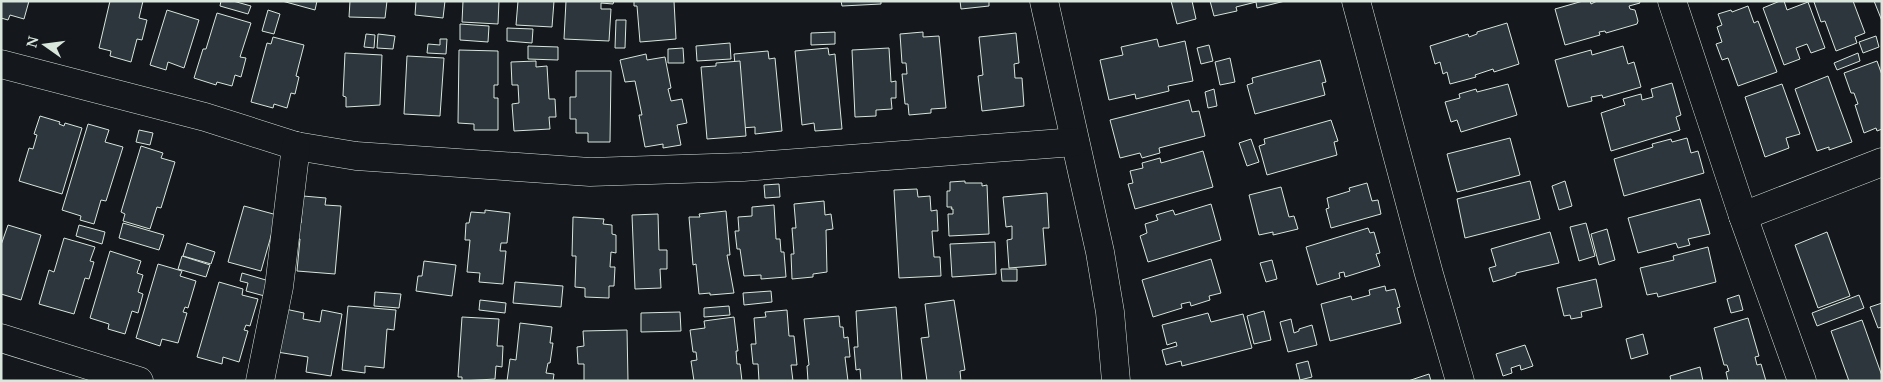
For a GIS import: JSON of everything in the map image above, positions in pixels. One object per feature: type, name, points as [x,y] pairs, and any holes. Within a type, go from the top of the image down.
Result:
[{"type":"street","points":[[1044,1],[1100,252],[1110,312],[1116,381]]},
{"type":"street","points":[[1356,1],[1426,265],[1460,381]]},
{"type":"street","points":[[1672,1],[1743,216],[1802,381]]},
{"type":"street","points":[[1,64],[205,117],[296,146],[356,156],[590,172],[743,167],[1075,142]]},
{"type":"street","points":[[260,381],[279,287],[296,146]]},
{"type":"street","points":[[1743,216],[1882,162]]},
{"type":"street","points":[[1,338],[139,381]]},
{"type":"building","points":[[1,1],[29,1],[24,19],[10,15],[8,20],[1,18]]},
{"type":"building","points":[[110,1],[143,1],[139,18],[147,20],[142,40],[137,39],[131,62],[110,56],[111,51],[99,48]]},
{"type":"building","points":[[221,1],[233,1],[251,6],[248,14],[220,6]]},
{"type":"building","points":[[282,1],[317,1],[315,10]]},
{"type":"building","points":[[350,1],[387,1],[385,18],[349,17]]},
{"type":"building","points":[[416,1],[445,1],[443,18],[415,15]]},
{"type":"building","points":[[463,1],[499,1],[498,24],[462,22]]},
{"type":"building","points":[[518,1],[554,1],[552,27],[516,25]]},
{"type":"building","points":[[566,1],[614,1],[613,4],[601,3],[601,9],[611,9],[609,41],[564,39]]},
{"type":"building","points":[[634,1],[674,1],[676,39],[640,42],[637,6],[634,6]]},
{"type":"building","points":[[841,1],[881,1],[881,4],[842,6]]},
{"type":"building","points":[[960,1],[989,1],[989,6],[961,9]]},
{"type":"building","points":[[1171,1],[1192,1],[1196,19],[1177,24]]},
{"type":"building","points":[[1210,1],[1285,1],[1257,8],[1256,2],[1236,7],[1237,11],[1214,16]]},
{"type":"building","points":[[1583,1],[1590,1],[1591,4],[1597,1],[1639,1],[1640,3],[1629,6],[1630,9],[1635,10],[1637,24],[1606,33],[1605,31],[1599,32],[1600,35],[1565,45],[1555,9]]},
{"type":"building","points":[[1784,1],[1787,10],[1808,2],[1825,48],[1811,53],[1807,44],[1796,48],[1800,59],[1784,65],[1763,8]]},
{"type":"building","points":[[1853,1],[1865,33],[1855,37],[1857,43],[1836,51],[1825,21],[1821,22],[1814,2]]},
{"type":"building","points":[[1874,1],[1882,1],[1882,21]]},
{"type":"building","points":[[1748,6],[1754,23],[1758,21],[1777,72],[1738,86],[1728,58],[1722,60],[1716,44],[1722,42],[1717,27],[1722,25],[1718,14],[1731,10],[1732,12]]},
{"type":"building","points":[[167,10],[199,20],[184,68],[168,62],[166,70],[150,65]]},
{"type":"building","points":[[268,10],[280,14],[274,34],[262,31]]},
{"type":"building","points":[[217,13],[251,23],[240,57],[246,58],[241,77],[235,75],[232,86],[217,82],[216,85],[194,78],[203,49],[206,49]]},
{"type":"building","points":[[616,20],[626,20],[625,48],[615,48]]},
{"type":"building","points":[[1507,23],[1519,64],[1494,72],[1493,69],[1475,75],[1476,77],[1450,84],[1447,72],[1443,74],[1440,62],[1435,64],[1430,46],[1468,34],[1469,37],[1477,34],[1477,32]]},
{"type":"building","points":[[460,24],[489,26],[488,42],[460,40]]},
{"type":"building","points":[[507,28],[533,29],[532,43],[507,41]]},
{"type":"building","points":[[835,32],[835,44],[811,45],[811,33]]},
{"type":"building","points":[[923,32],[923,37],[939,36],[946,108],[931,109],[931,113],[909,115],[908,104],[905,104],[902,74],[907,74],[906,63],[902,63],[900,34]]},
{"type":"building","points":[[1016,33],[1019,63],[1014,64],[1015,78],[1022,78],[1024,106],[982,111],[978,76],[983,75],[979,37]]},
{"type":"building","points":[[366,34],[375,35],[374,48],[364,47]]},
{"type":"building","points":[[378,34],[395,36],[393,49],[377,48]]},
{"type":"building","points":[[1876,36],[1879,47],[1863,53],[1859,42]]},
{"type":"building","points":[[273,37],[304,45],[296,76],[299,77],[295,94],[291,93],[287,108],[274,104],[273,108],[251,102],[267,43],[271,44]]},
{"type":"building","points":[[440,39],[447,39],[446,54],[427,53],[428,44],[440,45]]},
{"type":"building","points":[[1157,39],[1159,47],[1185,41],[1193,81],[1168,86],[1169,91],[1136,99],[1135,94],[1109,100],[1100,60],[1123,55],[1121,47]]},
{"type":"building","points":[[730,43],[731,59],[697,61],[696,46]]},
{"type":"building","points":[[1209,45],[1213,61],[1201,64],[1197,48]]},
{"type":"building","points":[[528,46],[558,47],[558,60],[528,59]]},
{"type":"building","points":[[1623,46],[1628,64],[1634,62],[1641,87],[1603,98],[1602,95],[1591,97],[1592,101],[1568,107],[1555,60],[1591,50],[1592,55]]},
{"type":"building","points":[[683,48],[684,63],[668,63],[668,49]]},
{"type":"building","points":[[828,48],[829,55],[835,54],[842,129],[815,131],[814,123],[802,125],[795,51]]},
{"type":"building","points":[[889,48],[891,82],[896,81],[896,98],[891,98],[892,109],[876,110],[876,116],[855,117],[852,50]]},
{"type":"building","points":[[459,50],[498,51],[498,85],[494,85],[494,98],[498,98],[498,130],[474,130],[474,124],[458,123]]},
{"type":"building","points":[[768,51],[769,59],[775,58],[782,131],[755,134],[755,127],[741,128],[734,54]]},
{"type":"building","points":[[345,53],[382,55],[380,105],[346,107],[346,97],[343,96]]},
{"type":"building","points":[[1858,53],[1860,61],[1837,70],[1834,63]]},
{"type":"building","points":[[646,54],[647,60],[665,57],[671,88],[668,89],[671,101],[682,99],[687,123],[677,125],[681,145],[663,148],[663,144],[645,147],[639,115],[642,115],[635,81],[625,82],[620,60]]},
{"type":"building","points":[[407,56],[444,58],[440,116],[404,114]]},
{"type":"building","points":[[1230,58],[1235,82],[1220,85],[1215,62]]},
{"type":"building","points":[[1320,60],[1326,82],[1322,83],[1325,95],[1255,114],[1247,85],[1253,83],[1252,78]]},
{"type":"building","points":[[536,61],[536,67],[547,66],[549,99],[555,99],[556,117],[549,117],[550,129],[514,131],[512,104],[519,103],[518,85],[512,85],[511,62]]},
{"type":"building","points":[[740,61],[746,136],[707,139],[701,67],[716,66],[716,63]]},
{"type":"building","points":[[1877,61],[1882,75],[1882,129],[1877,131],[1876,128],[1864,133],[1855,105],[1858,104],[1854,93],[1851,93],[1844,73]]},
{"type":"building","points":[[576,71],[611,71],[610,142],[588,142],[588,133],[576,133],[576,119],[570,119],[570,97],[576,97]]},
{"type":"building","points":[[1828,76],[1852,142],[1829,150],[1829,147],[1817,151],[1795,89]]},
{"type":"building","points":[[1672,83],[1681,115],[1676,117],[1680,130],[1611,151],[1601,113],[1625,105],[1623,99],[1641,94],[1642,100],[1653,97],[1651,89]]},
{"type":"building","points":[[1508,84],[1517,115],[1461,132],[1457,120],[1451,122],[1445,102],[1460,98],[1459,94],[1476,89],[1477,92]]},
{"type":"building","points":[[1782,84],[1800,134],[1786,138],[1789,148],[1765,157],[1745,97]]},
{"type":"building","points":[[1214,89],[1217,106],[1208,108],[1205,92]]},
{"type":"building","points":[[1189,100],[1192,112],[1199,111],[1205,136],[1159,148],[1160,153],[1142,158],[1140,153],[1120,158],[1110,120]]},
{"type":"building","points":[[40,116],[60,122],[59,124],[64,126],[65,123],[82,128],[62,194],[19,181],[29,148],[33,149],[37,135],[34,134]]},
{"type":"building","points":[[1331,120],[1338,141],[1334,142],[1337,155],[1267,175],[1259,146],[1265,144],[1264,139]]},
{"type":"building","points":[[88,124],[109,130],[105,142],[123,147],[106,201],[101,200],[94,224],[80,220],[81,216],[62,210]]},
{"type":"building","points":[[139,130],[153,133],[150,145],[136,142]]},
{"type":"building","points":[[1510,138],[1520,175],[1457,192],[1447,154]]},
{"type":"building","points":[[1687,138],[1691,153],[1698,151],[1704,173],[1624,196],[1614,159],[1653,147],[1652,144],[1671,139],[1672,142]]},
{"type":"building","points":[[1251,139],[1259,162],[1247,166],[1239,143]]},
{"type":"building","points":[[141,146],[163,153],[161,158],[175,162],[161,208],[157,207],[150,229],[123,221],[125,214],[121,212]]},
{"type":"building","points":[[1203,151],[1213,187],[1135,209],[1128,184],[1133,183],[1130,171],[1143,168],[1142,163],[1160,158],[1161,163]]},
{"type":"building","points":[[965,181],[965,183],[982,183],[982,186],[987,185],[989,234],[949,236],[948,214],[953,214],[953,209],[951,209],[952,207],[947,207],[947,191],[950,191],[950,182]]},
{"type":"building","points":[[1530,181],[1540,219],[1465,238],[1457,199]]},
{"type":"building","points":[[1565,181],[1572,206],[1559,210],[1552,186]]},
{"type":"building","points":[[1367,183],[1372,201],[1378,200],[1381,214],[1331,228],[1326,209],[1329,208],[1327,198],[1350,191],[1349,188]]},
{"type":"building","points":[[779,184],[780,197],[765,198],[764,185]]},
{"type":"building","points":[[1281,187],[1289,217],[1294,216],[1298,229],[1273,235],[1273,232],[1259,235],[1249,195]]},
{"type":"building","points":[[917,189],[918,197],[930,196],[931,211],[937,210],[938,231],[932,231],[934,257],[940,257],[941,276],[899,278],[894,190]]},
{"type":"building","points":[[1047,193],[1049,228],[1043,228],[1046,265],[1009,268],[1007,240],[1012,239],[1012,226],[1006,227],[1003,197]]},
{"type":"building","points":[[303,196],[326,198],[325,205],[341,206],[335,274],[297,271],[300,239],[296,239],[297,223],[301,223]]},
{"type":"building","points":[[1700,199],[1710,234],[1688,239],[1690,245],[1678,248],[1676,243],[1638,253],[1628,218]]},
{"type":"building","points":[[824,201],[825,215],[831,214],[833,229],[826,230],[827,272],[813,274],[813,277],[792,279],[791,254],[794,254],[792,228],[796,228],[794,204]]},
{"type":"building","points":[[1211,204],[1221,240],[1148,262],[1140,236],[1147,233],[1145,224],[1158,220],[1156,215],[1173,210],[1175,215]]},
{"type":"building","points":[[774,205],[776,239],[780,239],[781,252],[784,252],[786,277],[761,279],[761,275],[744,276],[740,249],[737,249],[735,231],[739,231],[738,217],[752,216],[752,207]]},
{"type":"building","points":[[244,206],[277,215],[261,271],[228,262]]},
{"type":"building","points":[[485,210],[510,213],[507,243],[501,243],[500,251],[506,251],[503,284],[479,282],[480,273],[467,272],[470,240],[465,240],[466,223],[469,223],[471,212],[485,213]]},
{"type":"building","points":[[726,211],[730,255],[727,255],[734,293],[699,294],[696,264],[693,265],[689,217],[700,217],[699,214]]},
{"type":"building","points":[[658,214],[659,250],[667,250],[667,269],[660,269],[661,288],[635,289],[632,215]]},
{"type":"building","points":[[573,217],[604,219],[603,224],[612,225],[612,234],[616,235],[616,253],[611,252],[610,267],[615,267],[614,286],[609,286],[609,298],[585,297],[585,288],[575,287],[576,256],[572,256]]},
{"type":"building","points":[[123,223],[164,235],[159,250],[119,238]]},
{"type":"building","points":[[1586,223],[1595,256],[1579,261],[1570,227]]},
{"type":"building","points":[[8,225],[41,235],[21,300],[1,294],[1,245]]},
{"type":"building","points":[[79,225],[105,232],[102,244],[76,236]]},
{"type":"building","points":[[1368,228],[1370,233],[1374,232],[1380,253],[1376,254],[1380,266],[1345,277],[1344,272],[1339,273],[1340,278],[1317,285],[1306,247]]},
{"type":"building","points":[[1607,229],[1615,260],[1599,265],[1591,234]]},
{"type":"building","points":[[1550,232],[1559,263],[1516,273],[1516,275],[1493,282],[1489,268],[1496,266],[1491,249]]},
{"type":"building","points":[[1827,232],[1850,296],[1818,308],[1795,245]]},
{"type":"building","points":[[64,238],[95,247],[90,261],[94,262],[89,279],[85,278],[74,314],[39,304],[49,270],[54,272]]},
{"type":"building","points":[[995,242],[996,274],[952,277],[950,244]]},
{"type":"building","points":[[187,243],[215,252],[211,264],[183,256]]},
{"type":"building","points":[[1708,247],[1716,282],[1658,297],[1657,293],[1647,295],[1640,268],[1674,260],[1673,256]]},
{"type":"building","points":[[110,251],[141,261],[137,273],[143,275],[138,292],[143,294],[138,313],[132,311],[125,334],[108,329],[109,324],[90,318]]},
{"type":"building","points":[[182,256],[210,265],[206,277],[178,269]]},
{"type":"building","points":[[1211,259],[1221,293],[1209,296],[1210,300],[1191,306],[1190,302],[1181,304],[1182,308],[1153,317],[1142,280]]},
{"type":"building","points":[[1272,260],[1277,279],[1266,282],[1260,263]]},
{"type":"building","points":[[424,261],[456,265],[452,296],[416,291],[418,276],[422,276]]},
{"type":"building","points":[[158,264],[182,271],[180,276],[196,281],[188,308],[185,307],[183,312],[187,313],[178,343],[162,339],[160,346],[136,338]]},
{"type":"building","points":[[1001,269],[1017,269],[1017,281],[1002,281]]},
{"type":"building","points":[[242,273],[276,283],[272,298],[246,291],[248,283],[240,281]]},
{"type":"building","points":[[1596,279],[1602,307],[1581,312],[1582,317],[1571,319],[1570,315],[1564,316],[1557,288]]},
{"type":"building","points":[[219,282],[243,289],[242,295],[258,299],[250,326],[246,325],[244,330],[248,331],[239,362],[223,357],[222,364],[197,357]]},
{"type":"building","points":[[515,282],[563,286],[561,307],[513,303]]},
{"type":"building","points":[[1385,286],[1386,291],[1395,289],[1400,307],[1397,308],[1401,323],[1330,341],[1321,304],[1351,296],[1352,300],[1370,295],[1369,290]]},
{"type":"building","points":[[771,291],[772,302],[744,305],[743,293]]},
{"type":"building","points":[[375,292],[401,294],[399,308],[374,306]]},
{"type":"building","points":[[1739,295],[1743,310],[1731,313],[1727,299]]},
{"type":"building","points":[[1859,295],[1864,308],[1817,326],[1812,313]]},
{"type":"building","points":[[480,300],[506,303],[505,313],[479,310]]},
{"type":"building","points":[[954,300],[965,370],[960,371],[961,381],[927,381],[921,338],[929,337],[925,304]]},
{"type":"building","points":[[1882,303],[1882,327],[1878,328],[1870,307]]},
{"type":"building","points":[[348,306],[396,310],[394,330],[387,329],[384,368],[365,366],[365,373],[342,370]]},
{"type":"building","points":[[729,306],[730,315],[704,317],[704,308]]},
{"type":"building","points":[[896,307],[902,381],[861,381],[860,369],[856,370],[854,347],[858,347],[856,311]]},
{"type":"building","points":[[285,309],[304,313],[303,319],[320,322],[322,310],[342,314],[331,376],[306,372],[308,357],[277,352]]},
{"type":"building","points":[[787,310],[789,336],[794,336],[797,365],[791,365],[793,381],[759,381],[758,364],[753,364],[751,344],[756,344],[754,318],[766,317],[765,312]]},
{"type":"building","points":[[1264,311],[1271,340],[1254,344],[1247,316]]},
{"type":"building","points":[[680,312],[681,331],[641,332],[641,313]]},
{"type":"building","points":[[1208,313],[1211,322],[1243,314],[1252,348],[1182,366],[1181,361],[1166,365],[1162,350],[1177,346],[1176,342],[1167,345],[1162,325]]},
{"type":"building","points":[[839,316],[844,338],[848,337],[850,357],[845,357],[848,381],[808,381],[807,366],[809,365],[804,319]]},
{"type":"building","points":[[462,317],[499,319],[497,346],[503,346],[502,367],[496,366],[495,379],[462,381],[462,377],[458,377]]},
{"type":"building","points":[[734,317],[738,351],[736,351],[737,364],[740,364],[742,381],[694,381],[691,361],[697,360],[696,352],[693,352],[690,330],[705,328],[704,321]]},
{"type":"building","points":[[1748,318],[1759,356],[1755,357],[1757,365],[1761,364],[1766,381],[1728,381],[1726,372],[1729,371],[1727,365],[1724,365],[1714,328]]},
{"type":"building","points":[[1291,319],[1294,333],[1299,331],[1299,329],[1312,325],[1317,345],[1288,352],[1280,322]]},
{"type":"building","points":[[1862,320],[1882,376],[1882,381],[1849,381],[1831,331]]},
{"type":"building","points":[[520,323],[552,327],[550,343],[553,343],[550,363],[548,363],[546,373],[554,374],[553,381],[507,381],[510,359],[516,360]]},
{"type":"building","points":[[627,330],[628,381],[584,381],[584,364],[578,364],[577,347],[584,346],[583,331]]},
{"type":"building","points":[[1643,334],[1648,354],[1631,359],[1626,339]]},
{"type":"building","points":[[1525,345],[1533,366],[1521,370],[1520,365],[1511,368],[1512,373],[1503,376],[1496,354]]},
{"type":"building","points":[[1308,361],[1312,377],[1300,380],[1296,364]]},
{"type":"building","points":[[1700,367],[1703,381],[1671,381],[1670,376]]},
{"type":"building","points":[[1429,374],[1431,381],[1408,381]]}]
